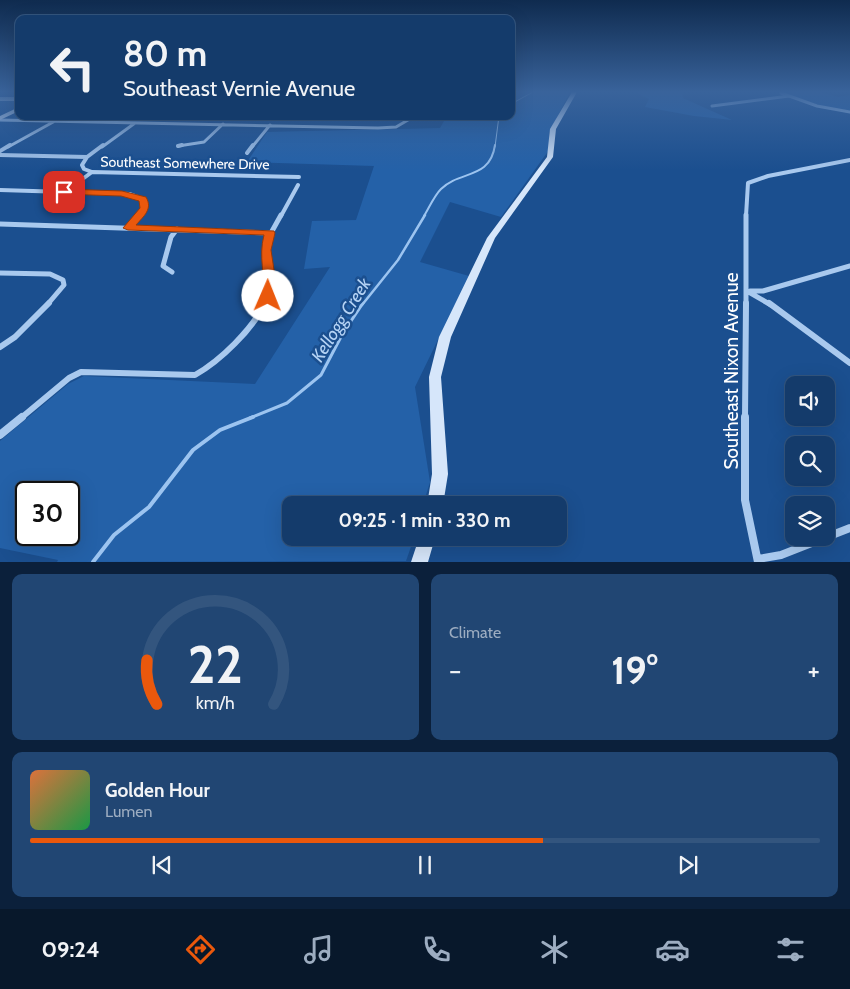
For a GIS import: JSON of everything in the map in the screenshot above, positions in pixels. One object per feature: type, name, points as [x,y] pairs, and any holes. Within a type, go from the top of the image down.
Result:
[{"type":"street","points":[[436,496],[440,474],[435,377],[445,337],[491,238],[550,157],[553,128],[559,118]]},
{"type":"street","points":[[0,119],[15,120]]},
{"type":"street","points":[[28,120],[388,128],[405,123],[406,120]]},
{"type":"street","points":[[0,153],[56,121]]},
{"type":"street","name":"Southeast Somewhere Drive","points":[[136,123],[87,157],[82,165],[84,169],[92,172],[299,177]]},
{"type":"street","points":[[178,146],[204,142],[223,124]]},
{"type":"street","points":[[247,153],[270,125]]},
{"type":"street","points":[[0,153],[87,157]]},
{"type":"street","name":"Southeast Nixon Avenue","points":[[758,560],[745,500],[746,203],[748,184],[751,181],[850,160]]},
{"type":"street","points":[[64,192],[92,172]]},
{"type":"street","points":[[0,435],[69,378],[81,372],[185,376],[195,375],[204,370],[241,338],[262,309],[268,296],[270,283],[266,250],[270,233],[298,185]]},
{"type":"street","points":[[0,190],[122,193],[143,199],[144,209],[128,228]]},
{"type":"street","points":[[0,224],[270,233]]},
{"type":"street","points":[[172,272],[163,266],[171,236],[177,229]]},
{"type":"street","points":[[746,291],[762,291],[850,266]]},
{"type":"street","points":[[0,273],[50,274],[63,280],[64,285],[60,292],[15,337],[0,346]]},
{"type":"street","points":[[746,291],[762,298],[850,363]]},
{"type":"street","points":[[758,560],[781,555],[850,528]]},
{"type":"street","points":[[419,562],[424,546]]},
{"type":"shaded area","points":[[557,118],[549,133],[549,150],[501,217],[450,202],[420,262],[469,276],[415,387],[430,482],[426,496],[282,496],[282,546],[411,546],[406,561],[57,562],[58,560],[0,548],[0,441],[68,384],[84,376],[255,384],[330,267],[304,269],[312,221],[356,220],[374,166],[247,162],[267,132],[440,128],[445,120]]},
{"type":"waterway","name":"Kellogg Creek","points":[[495,147],[498,120]]},
{"type":"waterway","name":"Kellogg Creek","points":[[424,216],[441,189],[449,183],[481,169],[487,164],[492,156],[495,145]]},
{"type":"waterway","name":"Kellogg Creek","points":[[362,305],[398,260],[425,215]]},
{"type":"waterway","name":"Kellogg Creek","points":[[250,418],[287,403],[321,375],[343,333],[363,303]]},
{"type":"waterway","name":"Kellogg Creek","points":[[93,562],[114,535],[149,507],[193,450],[220,430],[253,417]]},
{"type":"route","points":[[64,192],[122,193],[143,199],[144,209],[128,228],[270,233],[266,242],[270,283],[268,296]]}]
